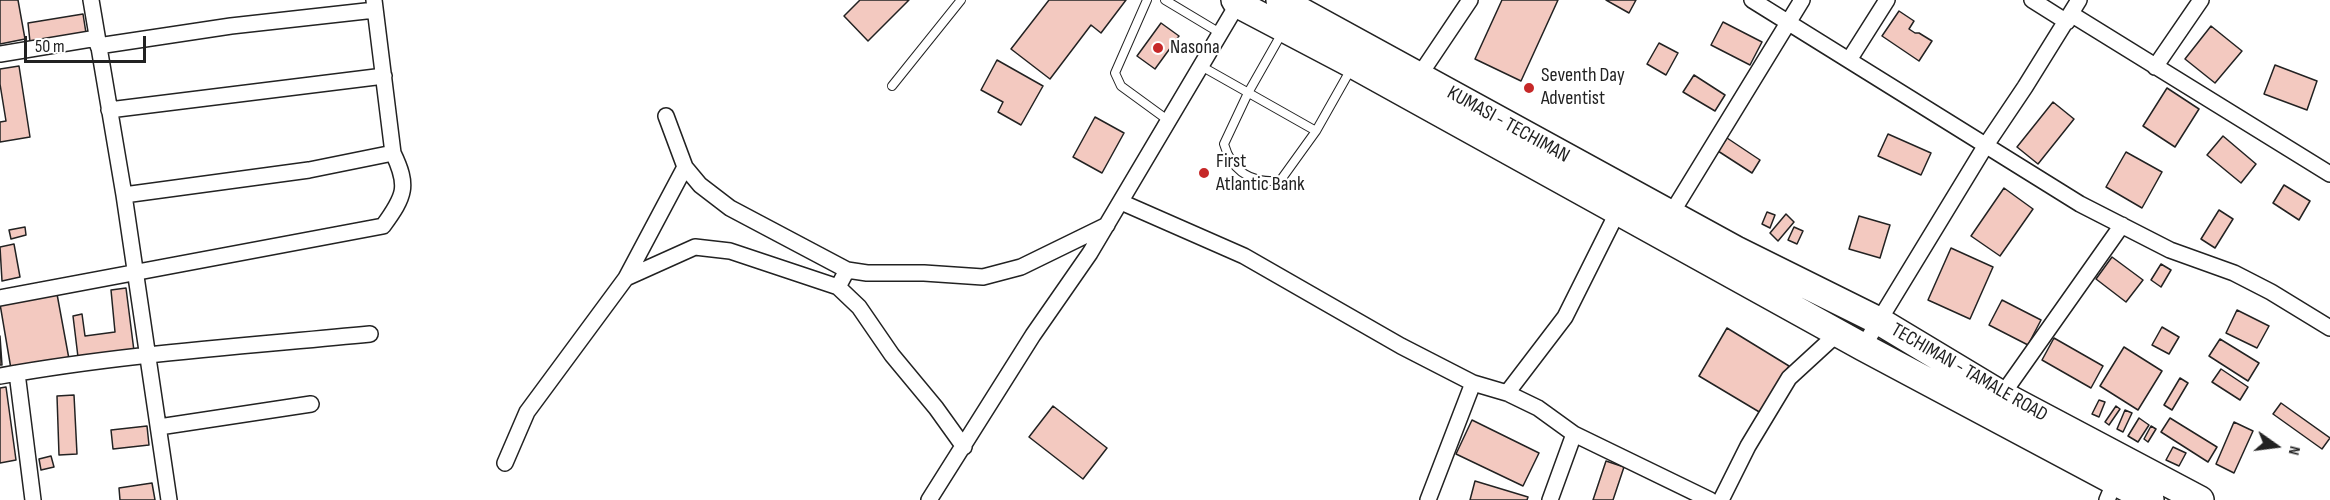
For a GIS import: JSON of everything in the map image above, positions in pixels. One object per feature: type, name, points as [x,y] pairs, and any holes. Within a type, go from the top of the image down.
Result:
[{"type":"highway","name":"KUMASI - TECHIMAN","points":[[1280,0],[1736,250]]},
{"type":"highway","name":"KUMASI - TECHIMAN","points":[[1238,1],[1617,213],[1689,250]]},
{"type":"highway","name":"TECHIMAN - TAMALE ROAD","points":[[1689,250],[1863,347],[2200,500]]},
{"type":"highway","name":"TECHIMAN - TAMALE ROAD","points":[[1736,250],[1879,321],[2002,395],[2022,418],[2111,491],[2150,500]]},
{"type":"street","points":[[91,0],[124,195],[169,500]]},
{"type":"street","points":[[1419,76],[1470,0]]},
{"type":"street","points":[[1752,0],[2080,204],[2170,250],[2234,273],[2271,292],[2330,328]]},
{"type":"street","points":[[1671,214],[1802,0]]},
{"type":"street","points":[[1849,60],[1887,0]]},
{"type":"street","points":[[2032,0],[2155,66],[2330,174]]},
{"type":"street","points":[[1863,347],[1986,145],[2079,0]]},
{"type":"street","points":[[2155,66],[2201,0]]},
{"type":"street","points":[[929,500],[1033,335],[1107,225],[1238,1]]},
{"type":"street","points":[[0,54],[231,26],[375,5],[393,153],[403,174],[403,188],[384,226],[0,298]]},
{"type":"street","points":[[109,110],[384,76]]},
{"type":"street","points":[[666,117],[685,167],[700,185],[730,208],[847,270],[867,273],[924,273],[983,277],[1021,267],[1107,225]]},
{"type":"street","points":[[124,195],[309,170],[393,153]]},
{"type":"street","points":[[505,462],[527,412],[626,278],[685,167]]},
{"type":"street","points":[[1121,202],[1244,256],[1401,346],[1473,383],[1507,393],[1538,408],[1574,434],[1710,500]]},
{"type":"street","points":[[1507,393],[1565,317],[1617,213]]},
{"type":"street","points":[[2002,395],[2122,225]]},
{"type":"street","points":[[626,278],[695,247],[730,251],[838,287],[859,307],[892,355],[936,408],[964,447]]},
{"type":"street","points":[[838,287],[847,270]]},
{"type":"street","points":[[1721,500],[1748,446],[1789,378],[1838,333]]},
{"type":"street","points":[[0,376],[147,355],[370,334]]},
{"type":"street","points":[[17,373],[33,500]]},
{"type":"street","points":[[1428,500],[1473,383]]},
{"type":"street","points":[[159,427],[311,404]]},
{"type":"street","points":[[1550,500],[1574,434]]},
{"type":"lane","points":[[892,86],[961,0]]},
{"type":"lane","points":[[1147,0],[1115,73],[1121,86],[1169,121]]},
{"type":"lane","points":[[1165,0],[1220,33]]},
{"type":"lane","points":[[1284,28],[1248,93],[1224,144],[1229,161],[1250,177],[1266,182],[1280,180],[1316,131],[1354,65]]},
{"type":"lane","points":[[1201,66],[1316,131]]},
{"type":"building","points":[[0,0],[18,0],[25,39],[0,44]]},
{"type":"building","points":[[860,0],[909,0],[868,41],[844,16]]},
{"type":"building","points":[[1049,0],[1126,0],[1101,33],[1091,25],[1050,79],[1011,49]]},
{"type":"building","points":[[1502,0],[1558,0],[1521,81],[1475,59]]},
{"type":"building","points":[[1606,0],[1636,0],[1629,13]]},
{"type":"building","points":[[1899,11],[1914,21],[1909,29],[1932,41],[1919,61],[1882,36]]},
{"type":"building","points":[[83,14],[86,33],[30,42],[28,23]]},
{"type":"building","points":[[1723,22],[1762,42],[1750,65],[1711,45]]},
{"type":"building","points":[[1161,23],[1179,36],[1155,69],[1137,56]]},
{"type":"building","points":[[2211,26],[2242,51],[2215,83],[2185,59]]},
{"type":"building","points":[[1659,43],[1678,53],[1666,75],[1647,64]]},
{"type":"building","points":[[997,60],[1043,86],[1021,125],[998,112],[1003,102],[981,90]]},
{"type":"building","points":[[2275,65],[2317,81],[2307,110],[2264,94]]},
{"type":"building","points":[[19,66],[30,137],[0,142],[0,122],[6,121],[0,69]]},
{"type":"building","points":[[1694,75],[1725,95],[1715,111],[1683,92]]},
{"type":"building","points":[[2167,88],[2199,109],[2175,147],[2143,126]]},
{"type":"building","points":[[2053,102],[2074,119],[2038,164],[2017,147]]},
{"type":"building","points":[[1095,117],[1124,133],[1102,173],[1073,157]]},
{"type":"building","points":[[1888,134],[1931,153],[1921,175],[1878,156]]},
{"type":"building","points":[[2223,136],[2256,164],[2241,183],[2207,155]]},
{"type":"building","points":[[1727,138],[1760,160],[1752,173],[1718,151]]},
{"type":"building","points":[[2126,152],[2162,172],[2142,208],[2106,187]]},
{"type":"building","points":[[2284,185],[2310,201],[2299,220],[2273,203]]},
{"type":"building","points":[[2004,188],[2033,209],[2000,256],[1971,236]]},
{"type":"building","points":[[2219,210],[2233,219],[2215,248],[2201,239]]},
{"type":"building","points":[[1767,212],[1775,215],[1770,228],[1762,224]]},
{"type":"building","points":[[1786,214],[1794,222],[1778,241],[1770,233]]},
{"type":"building","points":[[1859,216],[1890,225],[1880,258],[1849,249]]},
{"type":"building","points":[[25,227],[26,235],[11,239],[9,230]]},
{"type":"building","points":[[1794,227],[1803,231],[1797,244],[1788,240]]},
{"type":"building","points":[[14,244],[20,277],[2,281],[0,247]]},
{"type":"building","points":[[1951,248],[1993,267],[1970,319],[1928,300]]},
{"type":"building","points":[[2112,257],[2143,280],[2126,302],[2096,279]]},
{"type":"building","points":[[2161,264],[2171,270],[2161,287],[2151,280]]},
{"type":"building","points":[[126,288],[134,351],[78,357],[73,316],[82,314],[85,336],[115,332],[111,290]]},
{"type":"building","points":[[57,294],[69,359],[11,369],[0,304]]},
{"type":"building","points":[[2002,300],[2041,320],[2028,345],[1989,325]]},
{"type":"building","points":[[2237,310],[2269,326],[2257,348],[2226,333]]},
{"type":"building","points":[[2162,327],[2179,337],[2169,354],[2152,345]]},
{"type":"building","points":[[1727,328],[1789,366],[1761,413],[1699,376]]},
{"type":"building","points":[[0,336],[2,365],[0,365]]},
{"type":"building","points":[[2054,338],[2103,366],[2091,388],[2042,360]]},
{"type":"building","points":[[2220,339],[2259,363],[2248,381],[2209,356]]},
{"type":"building","points":[[2124,347],[2162,371],[2138,410],[2100,386]]},
{"type":"building","points":[[2221,369],[2248,387],[2240,400],[2212,382]]},
{"type":"building","points":[[2180,378],[2188,383],[2172,410],[2164,405]]},
{"type":"building","points":[[6,387],[16,460],[0,463],[0,388]]},
{"type":"building","points":[[74,395],[77,454],[59,455],[57,396]]},
{"type":"building","points":[[2099,400],[2105,402],[2099,417],[2092,414]]},
{"type":"building","points":[[2281,403],[2330,438],[2322,449],[2273,414]]},
{"type":"building","points":[[1053,406],[1107,448],[1083,479],[1029,437]]},
{"type":"building","points":[[2116,406],[2120,409],[2109,425],[2105,422]]},
{"type":"building","points":[[2125,410],[2132,413],[2123,432],[2117,429]]},
{"type":"building","points":[[2139,418],[2149,425],[2138,442],[2128,436]]},
{"type":"building","points":[[2170,418],[2217,447],[2208,462],[2161,432]]},
{"type":"building","points":[[1472,420],[1539,453],[1523,486],[1456,454]]},
{"type":"building","points":[[2234,422],[2253,431],[2234,473],[2216,464]]},
{"type":"building","points":[[147,426],[149,445],[113,449],[111,430]]},
{"type":"building","points":[[2151,426],[2156,429],[2148,442],[2144,439]]},
{"type":"building","points":[[2173,447],[2186,453],[2179,466],[2166,460]]},
{"type":"building","points":[[51,456],[54,467],[41,470],[39,459]]},
{"type":"building","points":[[1606,461],[1624,467],[1613,500],[1593,500]]},
{"type":"building","points":[[1475,481],[1528,497],[1527,500],[1470,500]]},
{"type":"building","points":[[152,483],[155,500],[120,500],[119,488]]},
{"type":"place","name":"Nasona","points":[[1158,48]]},
{"type":"place","name":"Seventh Day Adventist","points":[[1529,88]]},
{"type":"place","name":"First Atlantic Bank","points":[[1204,173]]}]
